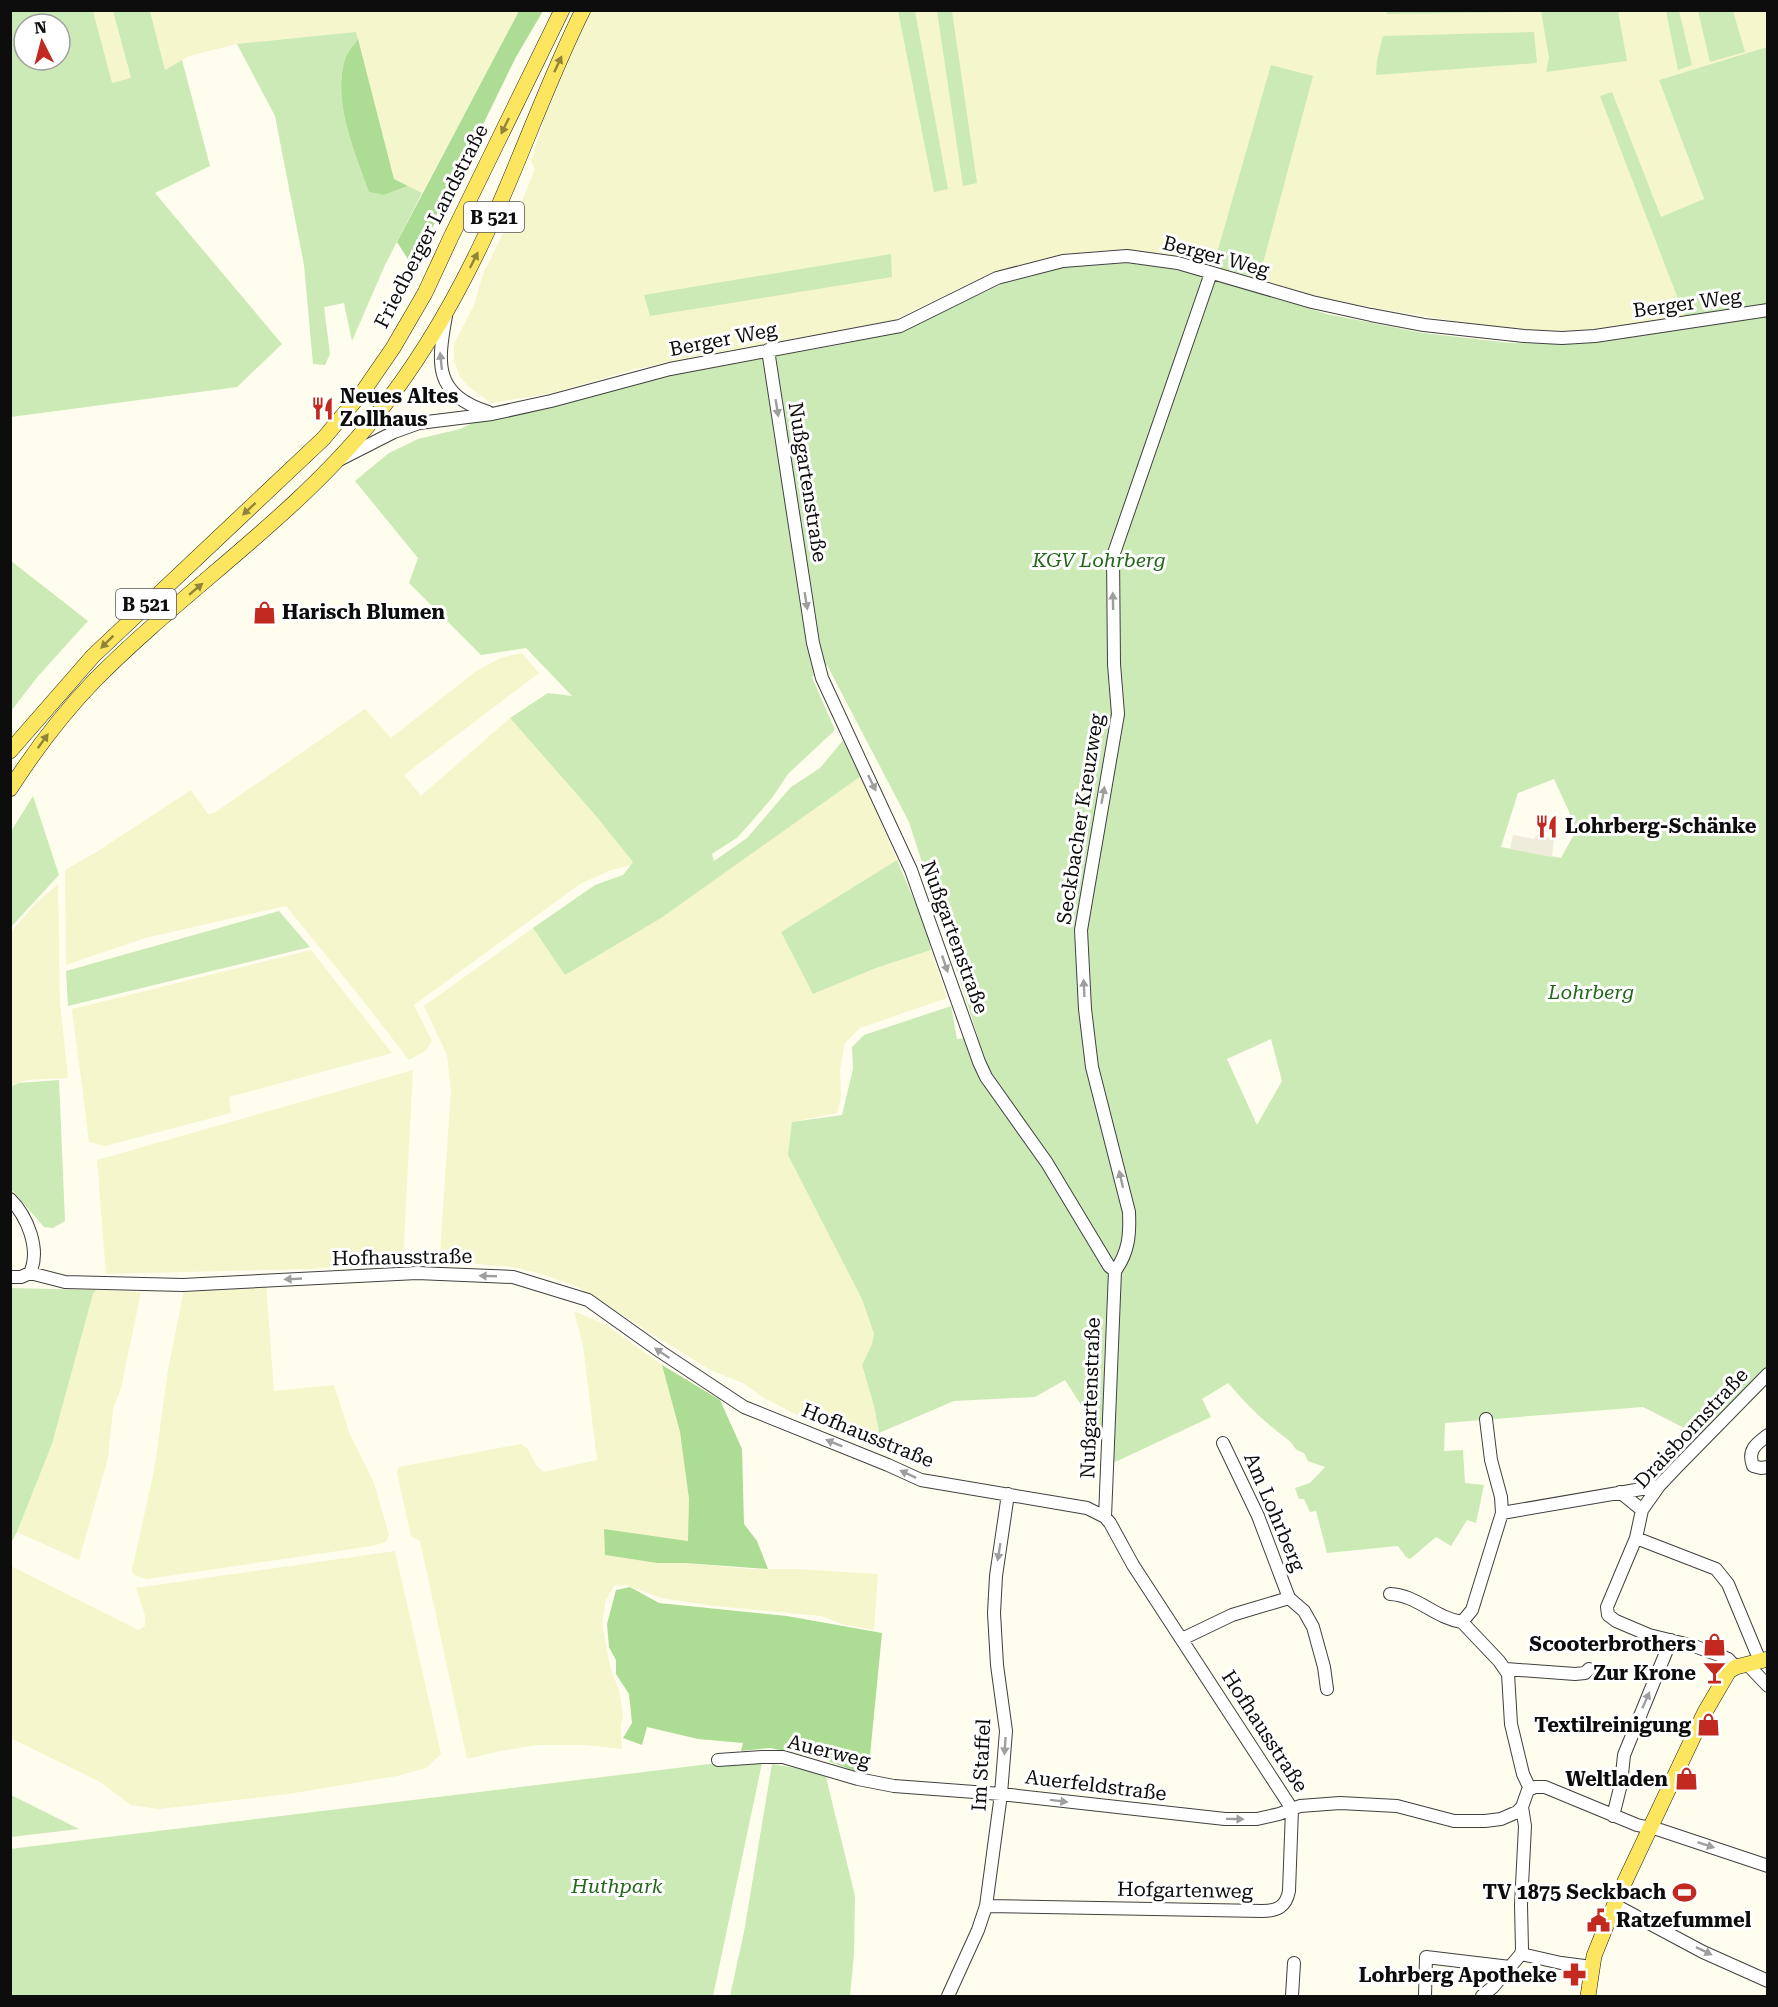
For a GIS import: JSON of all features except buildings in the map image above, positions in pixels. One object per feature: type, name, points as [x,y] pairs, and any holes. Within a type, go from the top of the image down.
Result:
[{"type":"main road","name":"Friedberger Landstraße","points":[[10,751],[93,656],[324,438],[364,390],[393,348],[425,293],[562,10]]},
{"type":"main road","name":"B 521","points":[[10,789],[52,729],[93,682],[165,615],[281,516],[335,462],[375,417],[418,357],[446,312],[488,230],[583,10]]},
{"type":"main road","points":[[1588,1996],[1592,1967],[1600,1940],[1705,1712],[1729,1671],[1753,1663]]},
{"type":"street","name":"Berger Weg","points":[[335,462],[394,432],[419,423],[492,414],[551,401],[670,369],[900,326],[998,278],[1063,261],[1127,256],[1178,263],[1312,302],[1371,315],[1424,325],[1543,337],[1595,336],[1767,310]]},
{"type":"street","name":"Seckbacher Kreuzweg","points":[[1115,1271],[1126,1252],[1130,1236],[1129,1212],[1092,1067],[1085,1009],[1081,930],[1118,714],[1114,664],[1113,556],[1210,273]]},
{"type":"street","points":[[446,312],[439,352],[442,371],[449,387],[460,399],[492,414]]},
{"type":"street","name":"Nußgartenstraße","points":[[768,350],[813,643],[822,678],[912,870],[986,1077],[1047,1163],[1109,1266],[1115,1271],[1106,1517]]},
{"type":"street","points":[[10,1199],[22,1211],[29,1226],[33,1263],[30,1273]]},
{"type":"street","name":"Hofhausstraße","points":[[10,1277],[21,1277],[30,1273],[64,1282],[172,1285],[417,1273],[513,1276],[588,1299],[661,1352],[744,1407],[929,1482],[1087,1508],[1106,1517],[1134,1565],[1292,1809],[1300,1806],[1340,1803],[1397,1806],[1454,1821],[1474,1822],[1501,1819],[1517,1812],[1522,1807]]},
{"type":"street","name":"Draisbornstraße","points":[[1753,1663],[1728,1659],[1695,1646],[1629,1627],[1616,1621],[1607,1611],[1607,1607],[1636,1538],[1642,1510],[1659,1486],[1767,1374]]},
{"type":"street","points":[[1462,1622],[1472,1610],[1502,1513],[1501,1497],[1491,1460],[1486,1419]]},
{"type":"street","points":[[1767,1435],[1753,1447],[1750,1455],[1753,1466],[1767,1467]]},
{"type":"street","name":"Am Lohrberg","points":[[1223,1443],[1258,1516],[1289,1598],[1304,1611],[1313,1627],[1324,1667],[1326,1689]]},
{"type":"street","points":[[1502,1513],[1659,1486]]},
{"type":"street","points":[[1620,1492],[1642,1510]]},
{"type":"street","name":"Im Staffel","points":[[948,1996],[978,1930],[986,1906],[1001,1794],[1006,1731],[997,1665],[994,1613],[996,1576],[1008,1494]]},
{"type":"street","points":[[1636,1538],[1716,1569],[1722,1575],[1728,1584],[1753,1663],[1767,1686]]},
{"type":"street","points":[[1390,1594],[1405,1595],[1451,1620],[1462,1622],[1506,1669],[1509,1680],[1511,1724],[1523,1774],[1530,1789]]},
{"type":"street","name":"Am Lohrberg","points":[[1182,1640],[1232,1615],[1289,1598]]},
{"type":"street","points":[[1613,1816],[1621,1784],[1624,1755],[1671,1640]]},
{"type":"street","points":[[1506,1669],[1575,1674],[1585,1673],[1589,1669]]},
{"type":"street","name":"Auerweg","points":[[718,1760],[783,1757],[858,1779],[894,1786]]},
{"type":"street","name":"Auerfeldstraße","points":[[894,1786],[1001,1794],[1225,1819],[1257,1819],[1292,1809]]},
{"type":"street","points":[[1482,1996],[1493,1987],[1521,1954],[1525,1826],[1522,1807],[1530,1789],[1549,1788],[1613,1816],[1767,1866]]},
{"type":"street","name":"Hofgartenweg","points":[[986,1906],[1262,1911],[1277,1909],[1286,1901],[1289,1891],[1292,1809]]},
{"type":"street","points":[[1615,1905],[1703,1952],[1767,1981]]},
{"type":"street","points":[[1521,1954],[1592,1967]]},
{"type":"street","points":[[1425,1996],[1425,1957],[1510,1967]]},
{"type":"street","points":[[1292,1996],[1294,1963]]},
{"type":"green space","points":[[1388,10],[1528,10],[1529,12],[1387,14]]},
{"type":"green space","points":[[10,11],[93,11],[112,83],[131,78],[113,11],[150,11],[165,70],[182,60],[210,166],[155,193],[282,344],[237,387],[11,417]]},
{"type":"green space","points":[[93,11],[113,11],[131,79],[111,83]]},
{"type":"green space","points":[[150,11],[519,11],[422,193],[394,179],[356,32],[237,44],[189,56],[165,70]]},
{"type":"green space","points":[[519,11],[543,11],[516,57],[422,249],[411,264],[397,242]]},
{"type":"green space","points":[[591,11],[1767,11],[1767,47],[1659,80],[1704,200],[1696,315],[1609,328],[1554,332],[1478,325],[1316,296],[1258,282],[1202,263],[1127,249],[1063,254],[993,272],[892,321],[842,332],[697,356],[632,370],[552,393],[491,403],[469,387],[460,377],[454,361],[454,344],[474,305],[483,274],[505,229],[519,208],[535,169],[531,162],[548,106],[566,61]]},
{"type":"green space","points":[[898,11],[915,11],[948,189],[934,192]]},
{"type":"green space","points":[[937,11],[952,11],[977,183],[963,186]]},
{"type":"green space","points":[[1541,11],[1618,11],[1627,61],[1546,72],[1549,58]]},
{"type":"green space","points":[[1666,11],[1679,11],[1692,65],[1678,70]]},
{"type":"green space","points":[[1698,11],[1733,11],[1745,52],[1710,62]]},
{"type":"green space","points":[[356,32],[358,39],[345,59],[341,92],[347,127],[369,192],[384,195],[408,186],[422,193],[385,265],[352,341],[344,303],[324,307],[330,354],[325,365],[313,364],[304,265],[275,116],[237,44]]},
{"type":"green space","points":[[1534,32],[1537,63],[1376,75],[1383,36]]},
{"type":"green space","points":[[358,39],[394,179],[408,186],[384,195],[369,192],[352,144],[343,109],[341,92],[345,59]]},
{"type":"green space","name":"KGV Lohrberg","points":[[1767,47],[1767,1369],[1704,1438],[1643,1407],[1445,1423],[1444,1451],[1463,1450],[1465,1483],[1484,1485],[1476,1523],[1467,1520],[1451,1546],[1436,1537],[1410,1559],[1398,1546],[1327,1553],[1316,1511],[1310,1512],[1304,1499],[1299,1499],[1295,1488],[1310,1483],[1325,1467],[1308,1461],[1304,1453],[1296,1449],[1290,1441],[1263,1420],[1228,1383],[1202,1399],[1211,1417],[1111,1464],[1112,1453],[1065,1380],[1035,1397],[954,1401],[879,1433],[862,1365],[874,1334],[862,1299],[788,1155],[792,1122],[842,1115],[853,1069],[852,1047],[864,1035],[951,1006],[957,1039],[978,1037],[909,822],[827,665],[812,677],[835,730],[788,774],[772,798],[738,837],[712,854],[714,861],[747,838],[791,787],[820,768],[845,738],[861,776],[661,918],[565,975],[533,928],[595,885],[623,875],[633,862],[510,718],[548,693],[572,696],[526,648],[481,655],[409,583],[418,558],[355,481],[389,453],[418,439],[460,429],[474,422],[551,407],[670,375],[900,332],[1004,283],[1064,267],[1126,263],[1166,268],[1197,274],[1327,314],[1423,333],[1510,343],[1564,344],[1700,327],[1696,315],[1685,317],[1600,96],[1612,92],[1661,217],[1704,199],[1659,80]],"holes":[[[1554,779],[1577,829],[1561,858],[1501,847],[1518,793]],[[1271,1039],[1282,1081],[1257,1125],[1227,1059]]]},
{"type":"green space","points":[[1271,65],[1313,76],[1258,282],[1213,267]]},
{"type":"green space","points":[[891,254],[892,277],[650,316],[644,295]]},
{"type":"green space","points":[[11,561],[88,621],[39,675],[11,711]]},
{"type":"green space","points":[[522,653],[539,673],[404,775],[421,796],[510,718],[634,862],[580,884],[414,1005],[432,1041],[425,1051],[409,1060],[286,906],[145,938],[66,965],[65,870],[191,790],[208,814],[214,813],[365,709],[391,738],[475,672],[500,658]]},
{"type":"green space","points":[[861,776],[897,860],[781,932],[813,994],[876,968],[931,950],[947,998],[860,1028],[845,1043],[840,1069],[841,1097],[837,1113],[792,1122],[874,1334],[862,1365],[874,1406],[879,1437],[853,1434],[799,1416],[764,1398],[743,1383],[710,1370],[576,1286],[512,1267],[453,1262],[440,1253],[451,1090],[447,1055],[424,1006],[533,928],[565,975]]},
{"type":"green space","points":[[33,796],[59,875],[11,927],[11,831]]},
{"type":"green space","points":[[897,860],[926,928],[931,950],[876,968],[813,994],[781,932]]},
{"type":"green space","points":[[58,884],[60,1003],[68,1078],[27,1080],[11,1086],[11,932],[35,904]]},
{"type":"green space","points":[[279,911],[310,947],[68,1006],[66,971]]},
{"type":"green space","points":[[311,950],[392,1053],[229,1097],[231,1113],[105,1146],[89,1142],[72,1009]]},
{"type":"green space","points":[[413,1070],[403,1260],[310,1269],[106,1274],[97,1160]]},
{"type":"green space","points":[[59,1080],[65,1221],[53,1228],[44,1227],[11,1189],[10,1087],[19,1083]]},
{"type":"green space","points":[[266,1284],[274,1391],[334,1385],[349,1432],[374,1483],[389,1535],[386,1542],[372,1546],[147,1579],[134,1575],[132,1570],[154,1471],[168,1370],[184,1289]]},
{"type":"green space","points":[[11,1288],[96,1290],[52,1444],[11,1543]]},
{"type":"green space","points":[[96,1290],[141,1292],[121,1388],[113,1409],[108,1458],[79,1560],[17,1532],[52,1444]]},
{"type":"green space","points":[[574,1311],[606,1325],[662,1365],[680,1432],[689,1499],[689,1541],[604,1529],[605,1555],[657,1563],[878,1574],[874,1630],[842,1624],[821,1616],[714,1606],[661,1598],[626,1585],[614,1586],[606,1600],[602,1625],[611,1670],[619,1690],[623,1715],[622,1749],[586,1745],[536,1745],[467,1759],[420,1541],[411,1536],[397,1473],[399,1467],[521,1444],[528,1449],[536,1465],[544,1472],[597,1460],[583,1345]]},
{"type":"green space","points":[[662,1365],[720,1400],[742,1449],[744,1524],[757,1541],[768,1569],[657,1563],[605,1555],[604,1529],[688,1541],[689,1499],[680,1432]]},
{"type":"green space","points":[[395,1551],[441,1754],[426,1768],[397,1776],[288,1794],[159,1809],[131,1805],[100,1782],[11,1738],[11,1566],[138,1630],[145,1626],[145,1615],[136,1588]]},
{"type":"green space","points":[[630,1587],[659,1603],[787,1616],[882,1633],[868,1776],[823,1759],[770,1748],[741,1751],[743,1743],[698,1739],[647,1727],[642,1745],[623,1738],[632,1723],[629,1694],[616,1674],[616,1660],[609,1647],[607,1624],[616,1590]]},
{"type":"green space","name":"Huthpark","points":[[718,1763],[762,1763],[713,1996],[11,1996],[10,1849]]},
{"type":"green space","points":[[772,1764],[825,1773],[855,1896],[854,1954],[850,1996],[730,1996],[744,1932]]},
{"type":"green space","points":[[11,1795],[79,1829],[11,1837]]},
{"type":"shaded area","points":[[1513,835],[1534,839],[1536,836],[1554,838],[1552,857],[1510,849]]},
{"type":"place","name":"Neues Altes Zollhaus","points":[[322,408]]},
{"type":"place","name":"Harisch Blumen","points":[[264,612]]},
{"type":"place","name":"Lohrberg-Schänke","points":[[1547,826]]},
{"type":"place","name":"Scooterbrothers","points":[[1714,1644]]},
{"type":"place","name":"Zur Krone","points":[[1714,1673]]},
{"type":"place","name":"Textilreinigung","points":[[1709,1725]]},
{"type":"place","name":"Weltladen","points":[[1686,1779]]},
{"type":"place","name":"TV 1875 Seckbach","points":[[1684,1892]]},
{"type":"place","name":"Ratzefummel","points":[[1598,1920]]},
{"type":"place","name":"Lohrberg Apotheke","points":[[1575,1975]]},
{"type":"park label","name":"Lohrberg","points":[[1591,992]]}]
